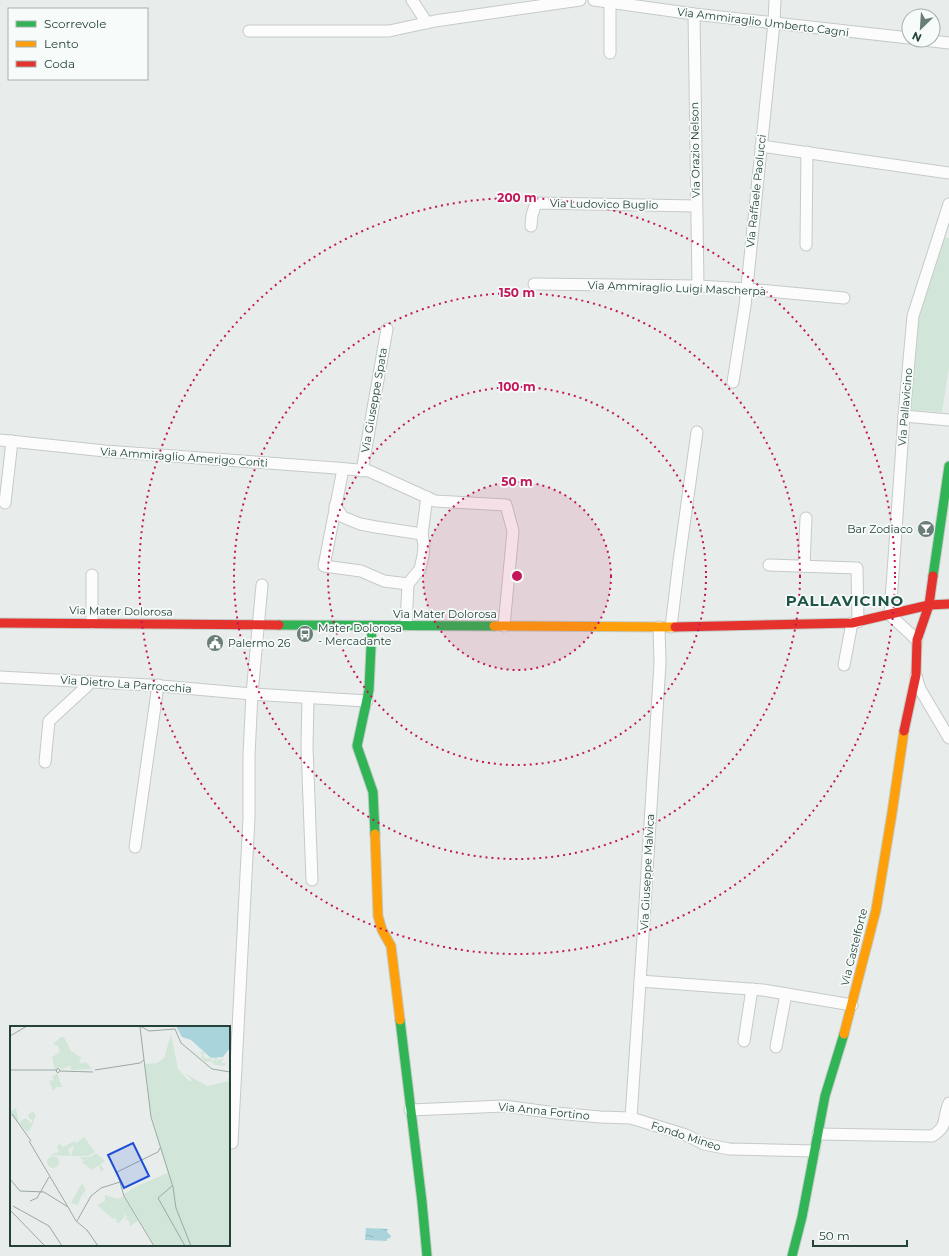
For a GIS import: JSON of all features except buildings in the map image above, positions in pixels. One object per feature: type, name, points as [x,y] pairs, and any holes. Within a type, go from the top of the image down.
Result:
[{"type":"street","points":[[412,0],[426,23]]},
{"type":"street","points":[[249,31],[389,31],[426,23],[580,0]]},
{"type":"street","name":"Via Ammiraglio Umberto Cagni","points":[[594,0],[694,14],[901,37]]},
{"type":"street","name":"Via Raffaele Paolucci","points":[[733,382],[747,289],[774,23],[775,0]]},
{"type":"street","points":[[610,2],[610,53]]},
{"type":"street","name":"Via Orazio Nelson","points":[[694,14],[698,286]]},
{"type":"street","points":[[761,146],[949,173]]},
{"type":"street","points":[[806,245],[807,152]]},
{"type":"street","name":"Via Ludovico Buglio","points":[[531,226],[532,214],[536,203],[696,206]]},
{"type":"street","name":"Via Pallavicino","points":[[890,615],[904,416],[913,316],[947,224],[949,204]]},
{"type":"street","name":"Via Ammiraglio Luigi Mascherpa","points":[[534,284],[698,286],[844,298]]},
{"type":"street","name":"Via Giuseppe Spata","points":[[365,471],[387,329]]},
{"type":"street","points":[[904,416],[949,420]]},
{"type":"street","points":[[671,627],[697,432]]},
{"type":"street","name":"Via Ammiraglio Amerigo Conti","points":[[0,440],[105,451],[365,471],[435,501],[506,505],[513,531],[504,626]]},
{"type":"street","points":[[5,503],[12,441]]},
{"type":"street","name":"Via Castelforte","points":[[792,1256],[802,1217],[825,1096],[852,1005],[876,910],[892,814],[901,742],[916,675],[917,640],[929,605],[949,466]]},
{"type":"street","points":[[343,469],[324,566],[361,571],[384,581],[408,584]]},
{"type":"street","points":[[406,625],[408,584],[420,569],[424,556],[422,534],[427,497]]},
{"type":"street","points":[[335,506],[343,517],[360,524],[422,534]]},
{"type":"street","points":[[804,566],[806,518]]},
{"type":"street","points":[[769,565],[857,568],[855,623],[844,665]]},
{"type":"street","points":[[92,575],[92,623]]},
{"type":"street","points":[[232,1143],[249,818],[249,755],[252,694],[262,584]]},
{"type":"street","name":"Via Mater Dolorosa","points":[[0,623],[671,627],[855,623],[929,605],[949,604]]},
{"type":"street","points":[[890,615],[917,640]]},
{"type":"street","points":[[372,626],[370,690],[357,746],[372,792],[378,916],[382,930],[391,946],[427,1256]]},
{"type":"street","name":"Via Giuseppe Malvica","points":[[630,1118],[660,664],[659,627]]},
{"type":"street","points":[[916,675],[920,689],[949,738]]},
{"type":"street","name":"Via Dietro La Parrocchia","points":[[0,677],[158,685],[252,694],[367,701]]},
{"type":"street","points":[[45,762],[49,721],[87,686],[89,681]]},
{"type":"street","points":[[135,847],[158,685]]},
{"type":"street","points":[[308,698],[307,747],[312,880]]},
{"type":"street","points":[[640,981],[752,989],[852,1005]]},
{"type":"street","points":[[744,1041],[752,989]]},
{"type":"street","points":[[776,1047],[786,994]]},
{"type":"street","points":[[818,1134],[932,1136],[943,1127],[949,1103]]},
{"type":"street","name":"Via Anna Fortino","points":[[410,1110],[504,1106],[578,1115],[630,1118]]},
{"type":"street","name":"Fondo Mineo","points":[[630,1118],[686,1136],[704,1144],[729,1149],[814,1151]]},
{"type":"green space","points":[[944,238],[949,238],[949,367],[942,412],[910,410],[918,318]]},
{"type":"water","points":[[366,1228],[388,1229],[387,1232],[391,1236],[387,1239],[387,1241],[365,1240]]},
{"type":"traffic: fast","points":[[933,576],[949,466]]},
{"type":"traffic: fast","points":[[279,625],[494,626]]},
{"type":"traffic: fast","points":[[372,626],[369,690],[357,746],[373,792],[375,834]]},
{"type":"traffic: fast","points":[[400,1020],[427,1256]]},
{"type":"traffic: fast","points":[[792,1256],[802,1217],[825,1096],[844,1034]]},
{"type":"traffic: slow","points":[[494,626],[675,627]]},
{"type":"traffic: slow","points":[[844,1034],[876,910],[904,731]]},
{"type":"traffic: slow","points":[[375,834],[378,916],[382,930],[391,946],[400,1020]]},
{"type":"traffic: jam","points":[[904,731],[916,675],[917,640],[929,605],[933,576]]},
{"type":"traffic: jam","points":[[675,627],[852,623],[929,605],[949,604]]},
{"type":"traffic: jam","points":[[0,623],[279,625]]},
{"type":"place","name":"Bar Zodiaco","points":[[926,529]]},
{"type":"place","name":"Mater Dolorosa - Mercadante","points":[[305,634]]},
{"type":"place","name":"Palermo 26","points":[[215,643]]},
{"type":"district","name":"PALLAVICINO","points":[[845,600]]}]
